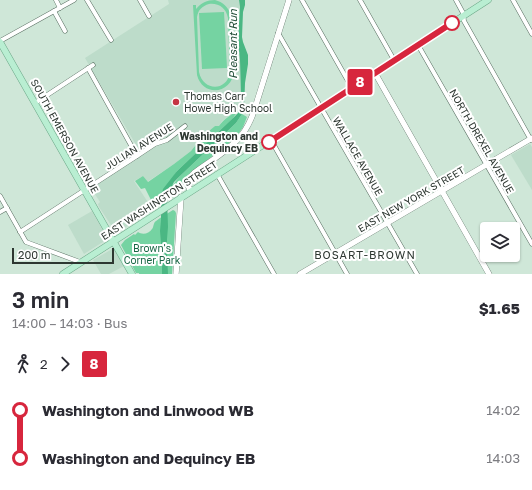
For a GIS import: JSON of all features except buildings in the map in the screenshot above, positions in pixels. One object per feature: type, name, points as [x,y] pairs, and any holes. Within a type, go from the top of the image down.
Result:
[{"type":"main road","name":"EAST WASHINGTON STREET","points":[[62,274],[488,0]]},
{"type":"main road","name":"SOUTH EMERSON AVENUE","points":[[0,41],[132,274]]},
{"type":"street","points":[[56,0],[60,8]]},
{"type":"street","points":[[0,41],[74,0]]},
{"type":"street","points":[[87,0],[111,40]]},
{"type":"street","points":[[140,0],[149,16]]},
{"type":"street","points":[[191,191],[187,181],[194,173],[231,145],[248,126],[290,0]]},
{"type":"street","points":[[302,0],[352,88]]},
{"type":"street","points":[[360,0],[394,60]]},
{"type":"street","points":[[456,0],[464,16],[464,21],[532,140]]},
{"type":"street","points":[[513,0],[532,34]]},
{"type":"street","points":[[54,11],[65,31]]},
{"type":"street","name":"WALLACE AVENUE","points":[[278,33],[416,274]]},
{"type":"street","name":"NORTH DREXEL AVENUE","points":[[418,45],[532,244]]},
{"type":"street","points":[[35,103],[93,64]]},
{"type":"street","points":[[88,68],[137,156]]},
{"type":"street","points":[[375,73],[489,274]]},
{"type":"street","name":"JULIAN AVENUE","points":[[20,232],[155,144],[167,140],[185,126]]},
{"type":"street","points":[[271,140],[347,274]]},
{"type":"street","name":"EAST NEW YORK STREET","points":[[300,274],[486,165],[532,140]]},
{"type":"street","points":[[217,174],[274,274]]},
{"type":"street","points":[[0,196],[26,242],[80,262]]},
{"type":"street","points":[[176,274],[181,197]]},
{"type":"street","points":[[0,212],[7,208]]},
{"type":"shaded area","name":"Thomas Carr Howe High School","points":[[168,0],[239,0],[238,41],[240,60],[240,107],[238,111],[222,121],[219,126],[215,126],[203,136],[191,151],[174,164],[147,182],[143,176],[134,181],[153,210],[121,230],[115,229],[99,207],[98,204],[100,202],[91,188],[142,155],[85,58],[169,4]]},
{"type":"shaded area","name":"Pleasant Run","points":[[239,0],[245,0],[242,37],[248,55],[244,111],[236,123],[174,182],[167,196],[168,274],[162,274],[160,231],[161,197],[163,189],[177,171],[238,113],[240,107],[240,60],[238,41]]},
{"type":"shaded area","points":[[530,144],[532,147],[532,190],[511,155]]},
{"type":"shaded area","points":[[92,211],[107,238],[84,254],[68,225]]},
{"type":"shaded area","points":[[114,248],[124,266],[109,274],[101,274],[93,260]]},
{"type":"green space","points":[[215,0],[227,7],[231,15],[234,70],[229,84],[217,90],[211,90],[200,82],[197,75],[193,5],[196,5],[196,9],[204,2]],"holes":[[[213,4],[222,7],[226,11],[228,18],[230,73],[224,84],[214,87],[205,83],[199,72],[197,17],[198,12],[202,7]]]},
{"type":"green space","points":[[224,12],[227,68],[202,69],[199,13]]},
{"type":"green space","points":[[238,111],[233,118],[177,171],[161,197],[161,204],[155,208],[145,188],[141,189],[135,181],[143,176],[148,182],[191,151],[203,136],[215,126],[219,126],[227,117]]},
{"type":"green space","points":[[242,114],[247,117],[237,136],[188,175],[178,189],[167,200],[173,184],[236,123]]},
{"type":"green space","name":"Brown's Corner Park","points":[[173,210],[176,213],[172,274],[136,273],[121,245],[125,240],[138,232],[143,234],[149,232],[153,228],[155,222]]},
{"type":"bus line","name":"8","points":[[269,142],[452,23]]},
{"type":"place","name":"Thomas Carr Howe High School","points":[[176,102]]},
{"type":"place","name":"Washington and Dequincy EB","points":[[269,142]]},
{"type":"district","name":"BOSART-BROWN","points":[[365,254]]}]
